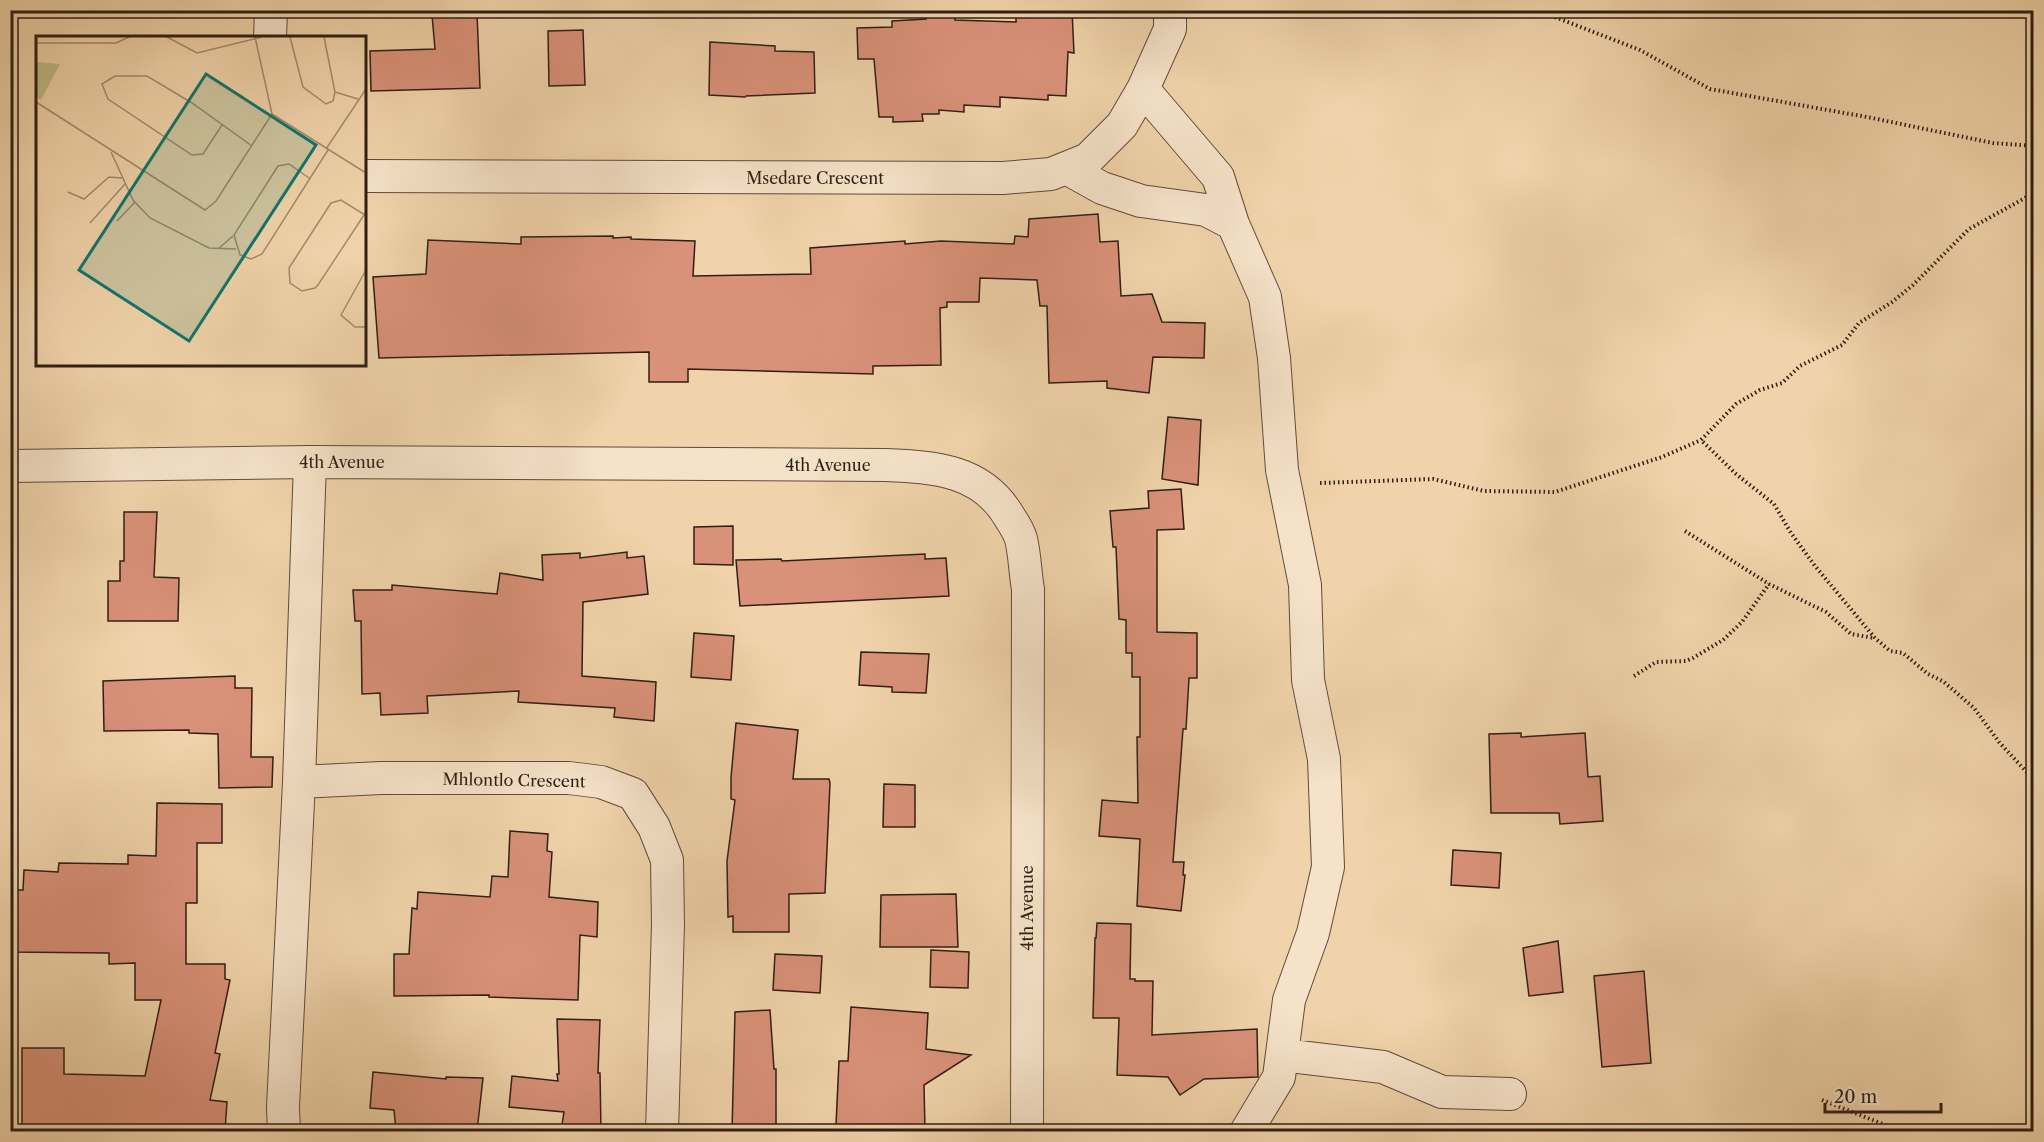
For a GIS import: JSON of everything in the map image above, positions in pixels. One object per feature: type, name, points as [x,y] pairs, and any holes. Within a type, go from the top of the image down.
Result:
[{"type":"street","points":[[270,36],[271,10]]},
{"type":"street","name":"Msedare Crescent","points":[[366,176],[1003,178],[1051,174],[1088,159],[1122,125],[1143,89],[1170,29],[1170,10]]},
{"type":"street","points":[[1143,89],[1218,177],[1233,224],[1265,297],[1274,358],[1282,470],[1305,585],[1308,680],[1324,759],[1328,867],[1313,933],[1289,1000],[1279,1077],[1246,1131]]},
{"type":"street","points":[[1066,168],[1112,191],[1141,201],[1206,210],[1233,224]]},
{"type":"street","points":[[284,1131],[283,1107],[299,782],[310,462]]},
{"type":"street","name":"4th Avenue","points":[[10,466],[310,462],[925,467],[960,474],[982,486],[1002,503],[1021,536],[1028,589],[1027,1131]]},
{"type":"street","name":"Mhlontlo Crescent","points":[[299,782],[381,778],[569,778],[601,782],[633,794],[654,827],[667,860],[668,924],[662,1131]]},
{"type":"street","points":[[1282,1055],[1383,1067],[1442,1092],[1510,1094]]},
{"type":"path","points":[[1529,10],[1547,14],[1640,50],[1710,89],[1867,117],[1993,143],[2034,146]]},
{"type":"path","points":[[1282,470],[1284,474],[1308,484],[1433,479],[1484,491],[1555,492],[1662,457],[1701,440],[1736,404],[1760,390],[1782,383],[1800,366],[1842,345],[1859,323],[1893,302],[1913,285],[1969,229],[2034,193]]},
{"type":"path","points":[[1701,440],[1736,474],[1774,504],[1791,533],[1815,566],[1875,638],[1890,651],[1903,653],[1928,674],[1944,682],[1974,708],[1999,742],[2034,780]]},
{"type":"path","points":[[1685,531],[1769,585],[1826,612],[1851,634],[1875,638]]},
{"type":"path","points":[[1634,676],[1656,662],[1686,661],[1723,640],[1742,622],[1769,585]]},
{"type":"path","points":[[1822,1100],[1903,1131]]},
{"type":"building","points":[[1016,10],[1072,10],[1074,53],[1068,52],[1066,96],[1048,95],[1048,100],[1000,97],[1000,107],[964,105],[964,112],[939,110],[939,114],[922,114],[923,121],[893,122],[893,117],[879,117],[874,59],[858,59],[857,28],[892,27],[892,21],[955,14],[955,20],[1016,22]]},
{"type":"building","points":[[477,13],[480,88],[371,91],[370,51],[435,49],[432,15]]},
{"type":"building","points":[[583,30],[585,85],[549,86],[548,31]]},
{"type":"building","points":[[710,42],[775,46],[775,51],[814,52],[815,93],[745,97],[709,95]]},
{"type":"building","points":[[1098,214],[1100,242],[1118,241],[1121,296],[1152,294],[1162,322],[1205,323],[1204,358],[1153,357],[1149,393],[1107,388],[1107,381],[1049,383],[1047,306],[1040,306],[1037,280],[980,278],[979,302],[947,302],[947,307],[940,308],[941,365],[873,366],[873,374],[688,369],[688,382],[649,382],[649,352],[379,358],[373,277],[426,274],[428,240],[521,244],[521,237],[613,236],[613,238],[695,241],[693,276],[811,274],[810,248],[905,241],[905,244],[941,241],[1014,244],[1015,236],[1028,237],[1029,219]]},
{"type":"building","points":[[1168,417],[1201,420],[1198,485],[1162,479]]},
{"type":"building","points":[[1181,489],[1184,529],[1157,530],[1157,632],[1197,633],[1197,678],[1189,678],[1173,862],[1184,862],[1181,911],[1137,906],[1140,839],[1099,836],[1102,800],[1138,803],[1137,737],[1140,737],[1140,677],[1132,677],[1132,653],[1126,653],[1126,620],[1119,619],[1116,547],[1113,547],[1110,511],[1149,508],[1148,491]]},
{"type":"building","points":[[124,512],[157,512],[154,577],[179,578],[178,621],[108,621],[108,581],[120,581],[120,561],[124,561]]},
{"type":"building","points":[[733,526],[733,565],[694,564],[694,527]]},
{"type":"building","points":[[627,552],[627,558],[644,556],[648,594],[583,602],[582,676],[656,682],[654,721],[614,717],[615,708],[518,702],[519,691],[427,696],[428,713],[381,715],[380,693],[362,694],[361,621],[355,621],[353,590],[392,590],[392,585],[497,594],[500,573],[543,580],[542,555],[580,553],[580,558]]},
{"type":"building","points":[[925,554],[925,559],[946,558],[949,596],[740,606],[736,560],[781,559],[782,561]]},
{"type":"building","points":[[694,633],[734,636],[731,680],[691,677]]},
{"type":"building","points":[[861,652],[929,654],[926,693],[892,692],[892,687],[859,685]]},
{"type":"building","points":[[235,676],[235,688],[252,688],[251,757],[273,757],[272,787],[219,788],[218,734],[189,733],[189,730],[104,731],[103,681]]},
{"type":"building","points":[[736,723],[798,730],[793,779],[829,779],[825,893],[789,894],[789,932],[733,932],[733,916],[728,917],[727,861],[735,800],[731,799],[731,777]]},
{"type":"building","points":[[1521,733],[1521,737],[1585,733],[1588,777],[1600,776],[1603,821],[1560,824],[1559,813],[1491,813],[1489,734]]},
{"type":"building","points":[[884,784],[915,785],[915,827],[883,827]]},
{"type":"building","points":[[157,803],[222,804],[222,843],[197,843],[197,903],[186,903],[186,964],[225,964],[225,979],[230,980],[215,1053],[220,1054],[210,1100],[227,1102],[225,1131],[62,1127],[62,1131],[22,1131],[22,1048],[64,1048],[64,1074],[145,1076],[161,1000],[135,1000],[135,963],[109,964],[109,953],[10,952],[10,890],[23,890],[24,870],[58,872],[59,863],[128,864],[128,855],[156,856]]},
{"type":"building","points":[[510,831],[548,834],[547,851],[552,852],[549,897],[598,902],[597,937],[580,935],[578,1000],[489,997],[489,995],[394,996],[394,954],[409,954],[412,908],[417,909],[418,892],[490,897],[492,876],[508,877]]},
{"type":"building","points":[[1453,850],[1501,853],[1499,888],[1451,885]]},
{"type":"building","points":[[956,894],[958,947],[880,947],[881,895]]},
{"type":"building","points":[[1097,923],[1131,924],[1130,979],[1153,981],[1152,1035],[1257,1029],[1258,1077],[1204,1079],[1180,1095],[1168,1077],[1117,1075],[1119,1018],[1093,1018]]},
{"type":"building","points":[[1558,941],[1563,992],[1529,996],[1523,948]]},
{"type":"building","points":[[931,950],[969,952],[968,988],[930,987]]},
{"type":"building","points":[[775,954],[822,956],[820,993],[773,990]]},
{"type":"building","points":[[1644,971],[1651,1063],[1602,1067],[1594,976]]},
{"type":"building","points":[[851,1007],[928,1013],[926,1049],[971,1055],[924,1085],[925,1131],[883,1131],[883,1125],[836,1125],[839,1061],[848,1061]]},
{"type":"building","points":[[770,1010],[774,1069],[776,1069],[776,1131],[732,1131],[735,1012]]},
{"type":"building","points":[[557,1019],[600,1020],[598,1073],[600,1073],[601,1131],[561,1131],[564,1112],[509,1107],[512,1076],[558,1081]]},
{"type":"building","points":[[373,1072],[446,1079],[446,1077],[483,1078],[477,1131],[396,1131],[394,1110],[370,1108]]}]
